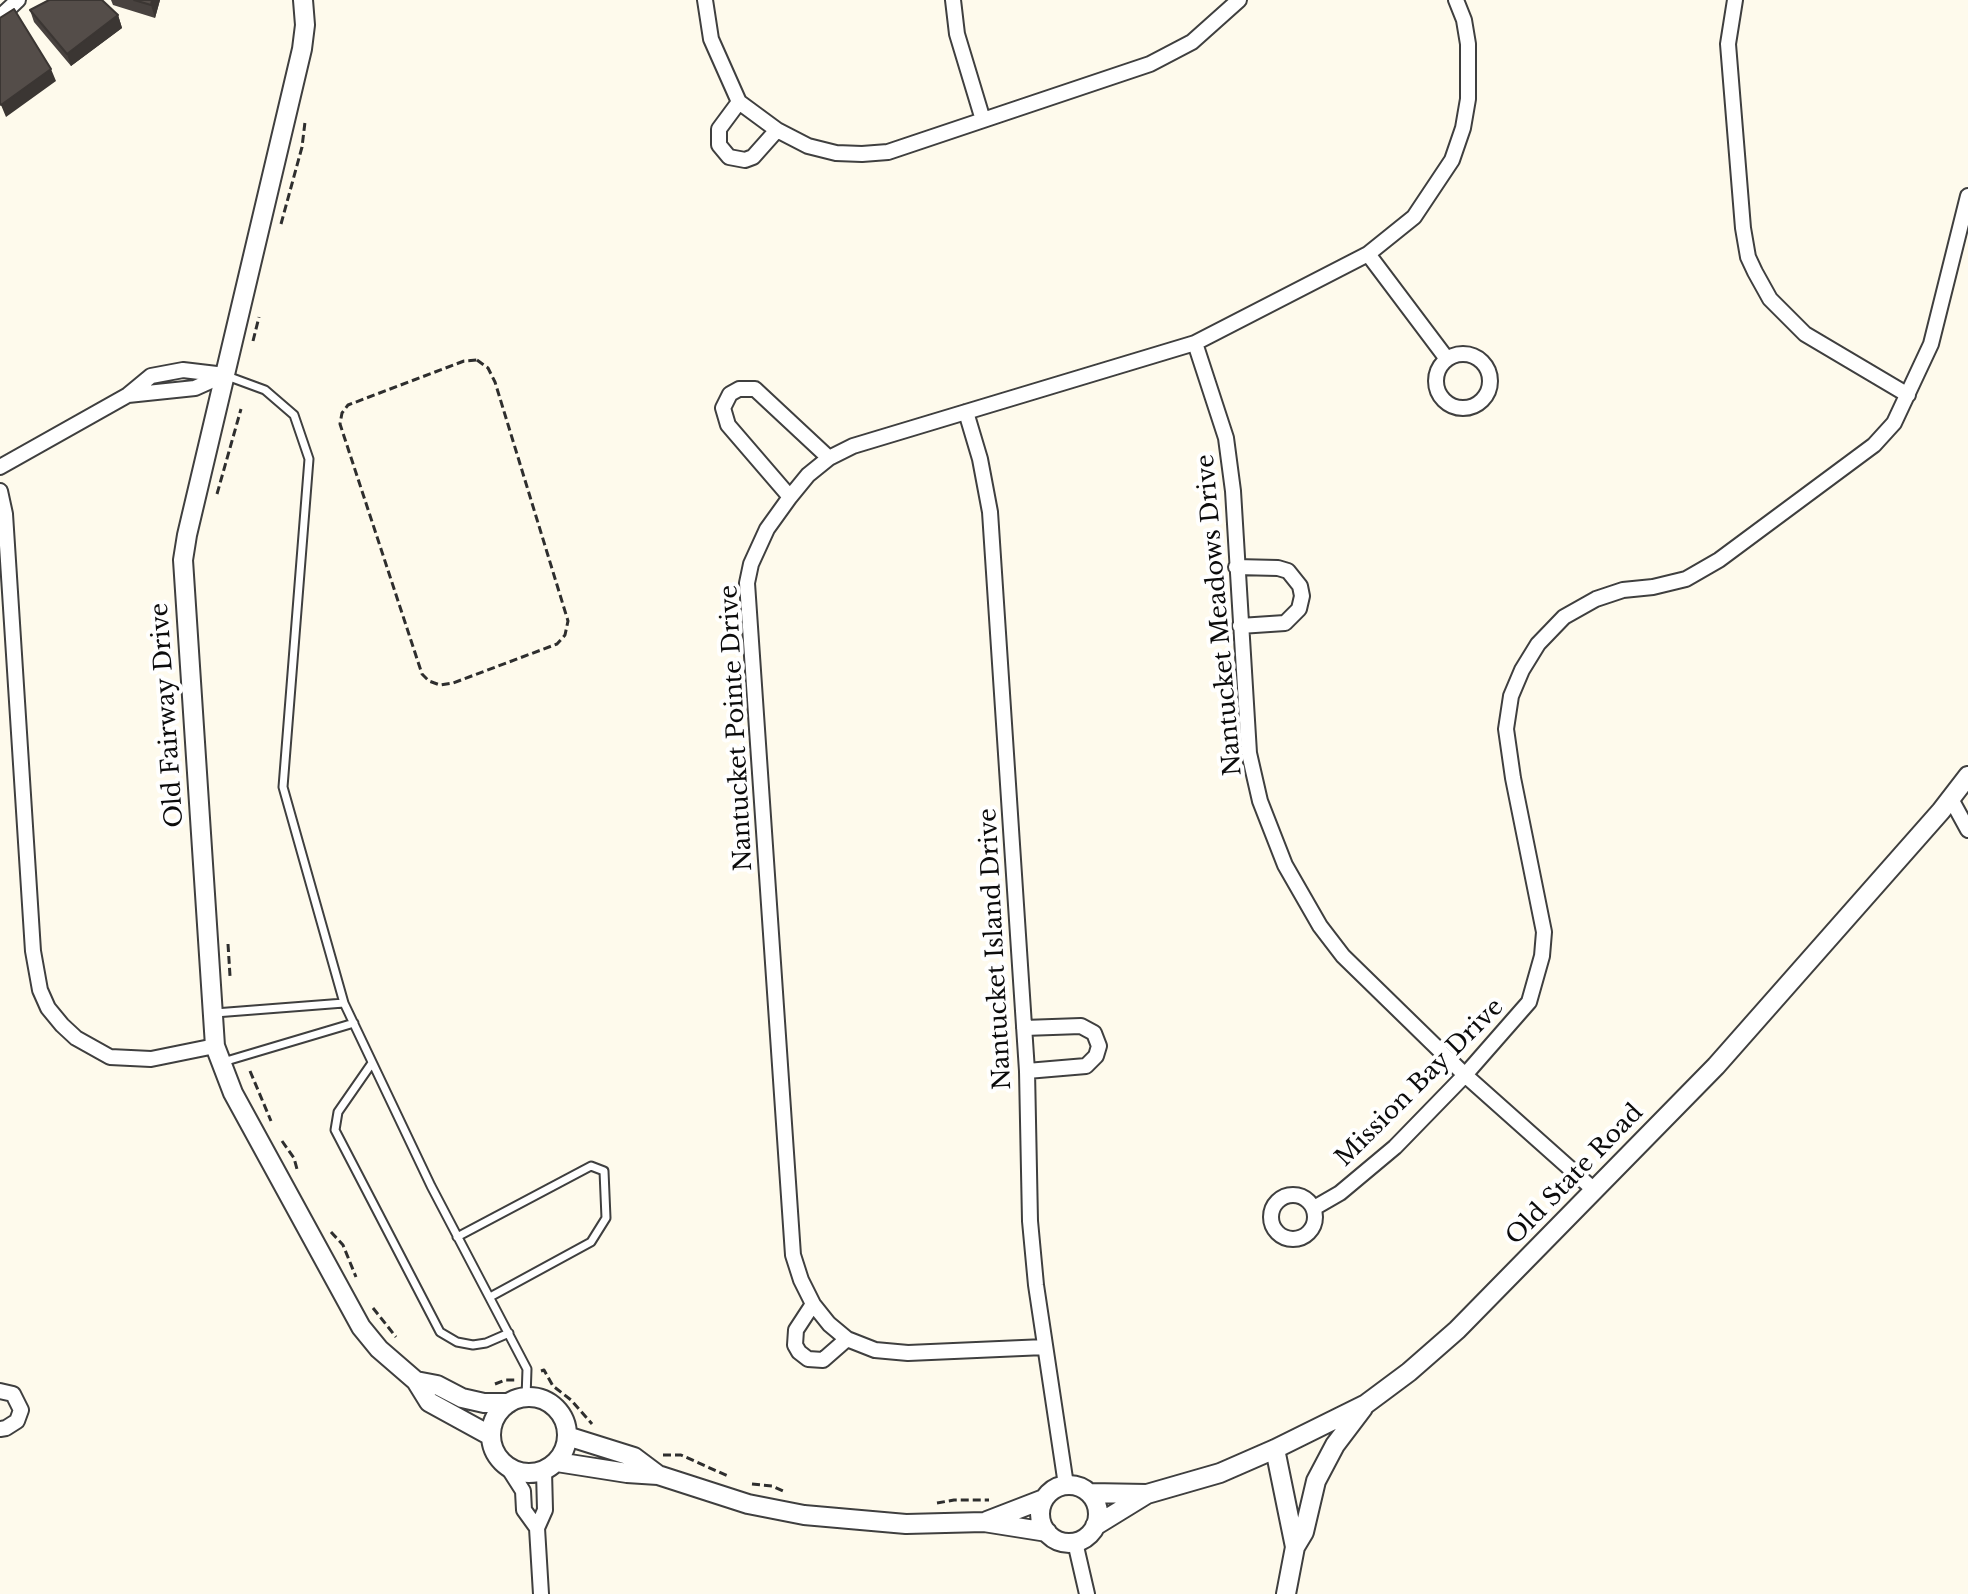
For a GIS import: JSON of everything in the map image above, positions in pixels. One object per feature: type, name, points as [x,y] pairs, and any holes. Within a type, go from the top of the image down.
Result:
[{"type":"street","points":[[0,17],[18,0]]},
{"type":"street","name":"Old Fairway Drive","points":[[303,0],[302,49],[187,535],[183,568],[212,1013],[218,1054],[233,1093],[361,1327],[379,1349],[416,1381],[429,1402],[491,1436]]},
{"type":"street","points":[[705,0],[711,39],[739,102],[777,130],[808,146],[836,153],[862,154],[888,152],[1150,64],[1192,42],[1239,0]]},
{"type":"street","points":[[953,0],[957,34],[983,120]]},
{"type":"street","name":"Nantucket Pointe Drive","points":[[1045,1347],[908,1353],[875,1350],[847,1339],[829,1324],[813,1304],[801,1280],[793,1255],[747,583],[758,547],[790,497],[808,475],[829,458],[853,446],[1195,343],[1368,254],[1414,217],[1452,160],[1463,128],[1469,71],[1464,20],[1456,0]]},
{"type":"street","points":[[1735,0],[1728,44],[1748,257],[1770,299],[1805,334],[1908,395]]},
{"type":"street","points":[[739,102],[719,129],[719,145],[729,157],[745,160],[753,157],[777,130]]},
{"type":"street","name":"Mission Bay Drive","points":[[1314,1208],[1340,1193],[1395,1147],[1465,1075],[1529,1002],[1542,956],[1544,932],[1506,729],[1511,696],[1538,644],[1564,617],[1596,599],[1623,590],[1686,579],[1719,560],[1874,445],[1894,423],[1931,344],[1968,196]]},
{"type":"street","points":[[1368,254],[1447,359]]},
{"type":"street","name":"Nantucket Meadows Drive","points":[[1195,343],[1226,438],[1233,491],[1249,753],[1260,801],[1285,865],[1320,926],[1343,956],[1465,1075],[1593,1189]]},
{"type":"street","points":[[0,467],[128,395],[151,376],[183,370],[225,375]]},
{"type":"street","points":[[790,497],[728,425],[723,408],[730,394],[747,387],[762,393],[829,458]]},
{"type":"street","name":"Nantucket Island Drive","points":[[966,412],[980,459],[990,512],[1027,1071],[1030,1221],[1066,1485]]},
{"type":"street","points":[[0,491],[5,514],[33,951],[40,990],[48,1008],[69,1032],[92,1049],[110,1057],[151,1059],[218,1054]]},
{"type":"street","points":[[1236,567],[1288,571],[1300,586],[1302,596],[1299,609],[1285,623],[1240,626]]},
{"type":"street","name":"Old State Road","points":[[1275,1449],[1366,1404],[1457,1330],[1716,1066],[1968,776]]},
{"type":"street","points":[[1951,799],[1968,830]]},
{"type":"street","points":[[1024,1028],[1081,1026],[1094,1033],[1099,1046],[1096,1056],[1086,1066],[1027,1071]]},
{"type":"street","points":[[813,1304],[796,1330],[795,1345],[799,1352],[808,1359],[823,1360],[847,1339]]},
{"type":"street","name":"Old Fairway Drive","points":[[416,1381],[437,1385],[462,1398],[484,1403],[517,1401]]},
{"type":"street","points":[[0,1391],[13,1394],[21,1410],[12,1426],[0,1429]]},
{"type":"street","points":[[537,1528],[524,1510],[523,1491],[498,1458],[491,1436],[499,1413],[517,1401],[548,1402],[565,1422],[567,1436],[565,1449],[550,1466],[545,1510],[537,1528],[541,1594]]},
{"type":"street","points":[[1286,1594],[1295,1547],[1304,1532],[1316,1481],[1335,1445],[1366,1404]]},
{"type":"street","points":[[567,1436],[634,1457],[658,1475]]},
{"type":"street","points":[[1095,1526],[1097,1508],[1090,1493],[1083,1488],[1066,1485],[1049,1492],[1040,1508],[1047,1532],[1056,1540],[1075,1542],[1084,1539],[1095,1526],[1147,1494],[1220,1473],[1275,1449],[1295,1547]]},
{"type":"street","points":[[507,1466],[528,1474],[550,1466],[658,1475],[748,1504],[804,1515],[906,1524],[984,1522],[1047,1532]]},
{"type":"street","points":[[1090,1493],[1147,1494]]},
{"type":"street","points":[[984,1522],[1044,1499]]},
{"type":"street","points":[[1075,1542],[1087,1594]]},
{"type":"lane","points":[[225,375],[265,390],[294,415],[309,459],[283,787],[344,1003],[457,1237],[527,1369],[517,1401]]},
{"type":"lane","points":[[212,1013],[344,1003]]},
{"type":"lane","points":[[218,1054],[354,1023]]},
{"type":"lane","points":[[372,1063],[338,1112],[335,1130],[383,1225],[440,1332],[457,1342],[473,1345],[509,1333]]},
{"type":"lane","points":[[457,1237],[591,1166],[604,1171],[606,1218],[591,1242],[490,1297]]},
{"type":"path","points":[[477,360],[488,368],[500,397],[565,607],[568,621],[565,635],[557,644],[453,683],[440,685],[429,681],[422,674],[378,545],[340,424],[342,413],[348,405],[464,361],[477,360]]},
{"type":"path","points":[[215,502],[241,409]]},
{"type":"path","points":[[228,943],[230,981]]},
{"type":"path","points":[[250,1071],[271,1120],[294,1158],[300,1177]]},
{"type":"path","points":[[327,1227],[343,1245],[358,1281]]},
{"type":"path","points":[[369,1303],[402,1344]]},
{"type":"path","points":[[494,1384],[544,1370],[553,1386],[603,1432]]},
{"type":"path","points":[[663,1455],[681,1455],[713,1467],[734,1480]]},
{"type":"path","points":[[748,1484],[772,1486],[787,1493]]},
{"type":"path","points":[[928,1505],[954,1500],[998,1499]]},
{"type":"building","points":[[49,0],[102,0],[118,15],[67,54],[30,10]]},
{"type":"building","points":[[134,0],[152,0],[151,5]]},
{"type":"building","points":[[14,9],[51,69],[1,105],[0,18]]}]
